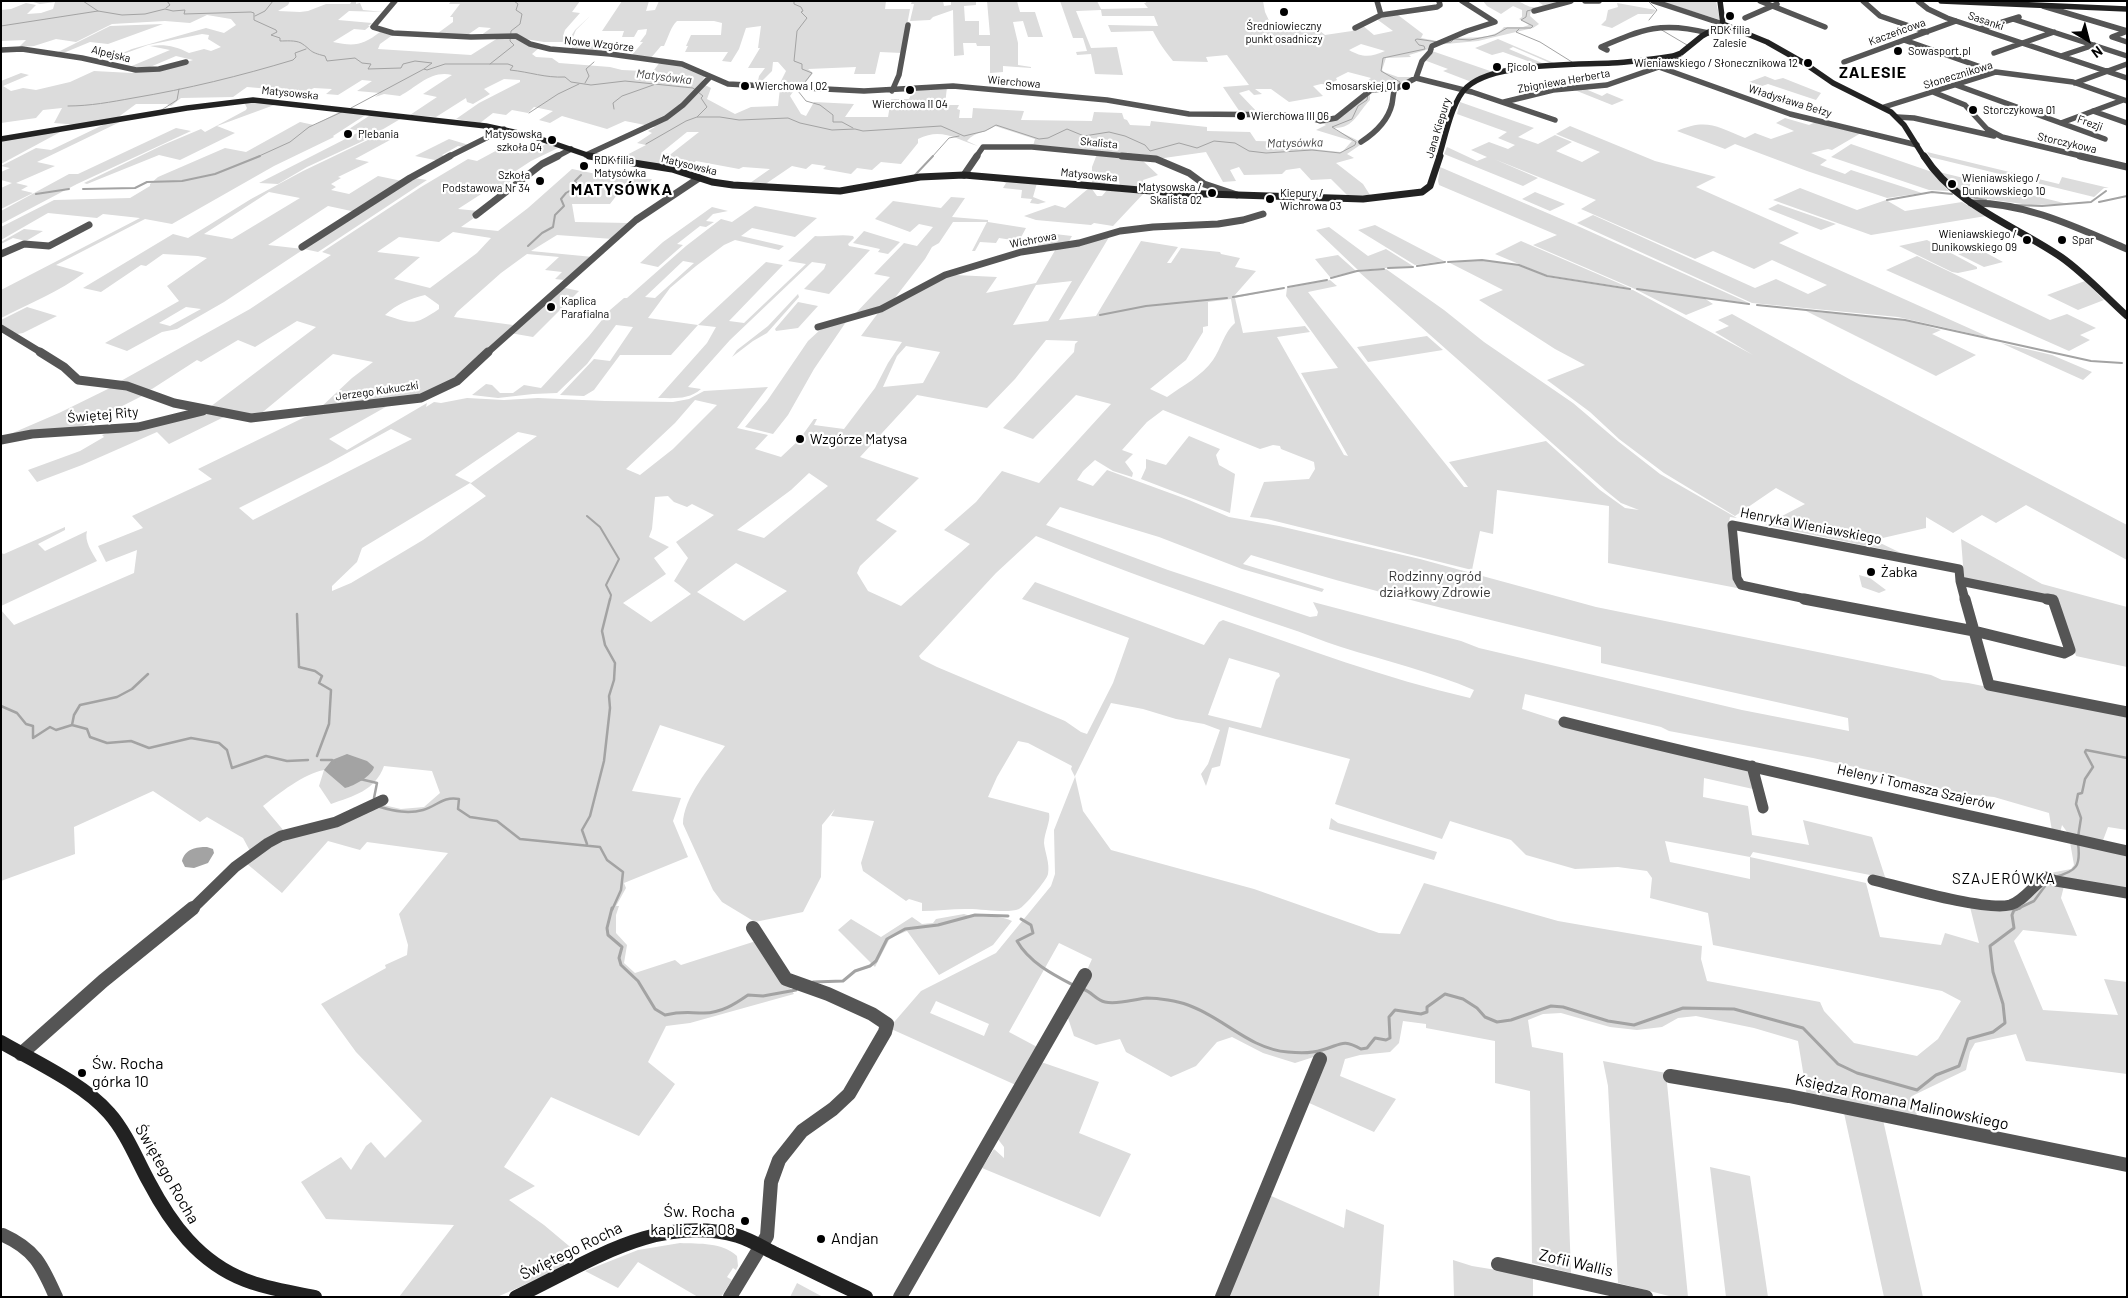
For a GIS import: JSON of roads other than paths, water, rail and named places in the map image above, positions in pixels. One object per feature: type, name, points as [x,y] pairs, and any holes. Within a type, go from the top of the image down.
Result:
[{"type":"street","name":"Nowe Wzgórze","points":[[395,1],[373,27],[393,33],[482,38],[512,35],[538,47],[682,64],[697,69],[710,77]]},
{"type":"street","points":[[1377,1],[1381,15]]},
{"type":"street","points":[[1355,28],[1381,15],[1437,7],[1440,5],[1439,1]]},
{"type":"street","points":[[1416,78],[1423,59],[1430,52],[1432,46],[1495,22],[1462,1]]},
{"type":"street","points":[[1534,10],[1550,8],[1571,1]]},
{"type":"street","points":[[1585,1],[1599,1]]},
{"type":"street","points":[[1653,1],[1722,24],[1767,42],[1804,63],[1833,83],[1884,108],[1897,117],[1937,175],[1955,192],[2062,258],[2127,316]]},
{"type":"street","points":[[1720,1],[1722,24]]},
{"type":"street","points":[[1760,1],[1773,5],[1804,21],[1825,27]]},
{"type":"street","points":[[1745,18],[1778,3],[1778,1]]},
{"type":"street","points":[[1863,1],[1880,16],[1928,32]]},
{"type":"street","name":"Sasanki","points":[[1918,1],[1931,11],[1956,21],[2127,78]]},
{"type":"street","points":[[1941,1],[2127,9]]},
{"type":"street","points":[[2026,1],[2031,5]]},
{"type":"street","points":[[2043,6],[2126,32]]},
{"type":"street","points":[[1980,29],[2022,16]]},
{"type":"street","points":[[2013,19],[2127,56]]},
{"type":"street","name":"Kaczeńcowa","points":[[1844,62],[1956,21]]},
{"type":"street","name":"Jana Kiepury","points":[[1259,197],[1376,199],[1426,190],[1432,183],[1446,133],[1462,89],[1467,84],[1480,78],[1536,66],[1618,63],[1677,56],[1722,24]]},
{"type":"street","points":[[892,91],[899,75],[908,25]]},
{"type":"street","points":[[1607,50],[1601,47],[1652,26],[1676,26],[1708,33]]},
{"type":"street","name":"Sasanki","points":[[1994,53],[2054,32]]},
{"type":"street","points":[[2126,32],[2112,37],[2127,42]]},
{"type":"street","points":[[1904,40],[1996,72]]},
{"type":"street","points":[[2060,56],[2094,45]]},
{"type":"street","name":"Alpejska","points":[[1,50],[22,49],[82,58],[136,70],[159,69],[186,62]]},
{"type":"street","name":"Zbigniewa Herberta","points":[[1504,102],[1553,90],[1607,85],[1678,60],[1677,56]]},
{"type":"street","points":[[2075,83],[2127,64]]},
{"type":"street","name":"Władysława Bełzy","points":[[1659,66],[1790,114],[1917,145]]},
{"type":"street","name":"Słonecznikowa","points":[[1884,108],[1996,72],[2075,83],[2125,100]]},
{"type":"street","name":"Wierchowa","points":[[710,77],[728,84],[825,90],[892,91],[953,86],[1107,100],[1189,114],[1302,115],[1316,120],[1336,118],[1371,90],[1395,88]]},
{"type":"street","points":[[586,155],[666,118],[683,105],[710,77]]},
{"type":"street","points":[[1360,142],[1379,129],[1391,107],[1395,88],[1416,78],[1462,89],[1555,120]]},
{"type":"street","name":"Frezji","points":[[1956,85],[2105,139]]},
{"type":"street","name":"Storczykowa","points":[[1933,92],[1965,106],[1987,129],[2002,137]]},
{"type":"street","name":"Matysowska","points":[[1,139],[195,107],[253,100],[467,122],[532,136],[606,160],[672,169],[699,178],[733,185],[840,191],[928,176],[964,175],[1175,193],[1259,197]]},
{"type":"street","points":[[2061,123],[2125,100]]},
{"type":"street","points":[[2093,111],[2127,123]]},
{"type":"street","name":"Storczykowa","points":[[1897,117],[1914,118],[2002,137],[2127,167]]},
{"type":"street","points":[[302,247],[410,178],[462,149],[504,129]]},
{"type":"street","name":"Skalista","points":[[964,175],[983,147],[1032,147],[1156,159],[1189,173],[1204,184],[1240,196]]},
{"type":"street","points":[[476,215],[542,164],[571,149]]},
{"type":"street","name":"Jerzego Kukuczki","points":[[1,328],[64,367],[78,380],[127,386],[174,403],[251,418],[411,399],[441,390],[467,372],[527,315],[595,258],[636,220],[699,178]]},
{"type":"street","points":[[1971,203],[1989,203],[2031,213],[2127,249]]},
{"type":"street","name":"Wichrowa","points":[[818,327],[881,309],[945,275],[1020,252],[1079,243],[1120,231],[1218,224],[1243,220],[1263,214]]},
{"type":"street","points":[[1,254],[24,244],[49,246],[90,225]]},
{"type":"street","name":"Świętej Rity","points":[[1,440],[45,434],[128,428],[207,410]]},
{"type":"street","name":"Henryka Wieniawskiego","points":[[1960,581],[2054,600],[2070,650],[2064,653],[1974,632],[1744,586],[1737,578],[1732,525],[1842,551],[1959,569],[1960,581],[1974,632],[1989,685],[2127,712]]},
{"type":"street","name":"Heleny i Tomasza Szajerów","points":[[1564,722],[1682,752],[1752,766],[2127,851]]},
{"type":"street","points":[[1752,766],[1763,808]]},
{"type":"street","points":[[22,1054],[103,980],[186,915],[243,860],[275,838],[336,822],[383,800]]},
{"type":"street","points":[[1873,880],[1956,898],[2008,906],[2019,901],[2034,885],[2046,877],[2056,881],[2127,893]]},
{"type":"street","points":[[730,1297],[767,1236],[774,1170],[802,1131],[833,1110],[849,1094],[885,1032],[887,1024],[872,1014],[828,994],[786,979],[753,928]]},
{"type":"street","points":[[900,1297],[1085,975]]},
{"type":"street","name":"Świętego Rocha","points":[[1,1042],[80,1089],[110,1113],[175,1226],[190,1246],[199,1254],[216,1266],[246,1281],[315,1297]]},
{"type":"street","points":[[1222,1297],[1320,1059]]},
{"type":"street","name":"Księdza Romana Malinowskiego","points":[[1670,1076],[1789,1096],[2127,1165]]},
{"type":"street","name":"Świętego Rocha","points":[[516,1297],[606,1250],[662,1232],[679,1230],[719,1232],[739,1236],[866,1297]]},
{"type":"street","points":[[3,1236],[21,1243],[37,1257],[56,1297]]},
{"type":"street","name":"Zofii Wallis","points":[[1498,1264],[1646,1297]]},
{"type":"waterway","points":[[83,1],[98,11]]},
{"type":"waterway","points":[[166,8],[170,5],[167,1]]},
{"type":"waterway","points":[[255,16],[265,11],[273,1]]},
{"type":"waterway","points":[[490,64],[514,45],[510,41],[511,31],[520,24],[522,14],[516,10],[518,4],[514,1]]},
{"type":"waterway","points":[[794,1],[794,4],[801,7],[803,11],[801,12],[807,18],[797,31],[794,61],[802,64],[802,69],[812,73],[802,86]]},
{"type":"waterway","points":[[1648,1],[1657,10],[1649,20]]},
{"type":"waterway","name":"Matysówka","points":[[98,11],[122,15],[145,14],[165,9],[173,11],[185,10],[184,14],[251,12],[254,13],[254,20],[276,30],[277,32],[271,35],[280,38],[280,41],[301,43],[313,52],[325,56],[327,61],[355,58],[362,63],[371,64],[368,69],[401,68],[403,64],[415,61],[432,63],[424,69]]},
{"type":"waterway","name":"Matysówka","points":[[1444,43],[1451,42],[1454,39],[1470,40],[1495,35],[1507,28],[1531,28],[1533,26],[1521,20],[1526,17],[1527,11],[1535,9]]},
{"type":"waterway","name":"Matysówka","points":[[1,26],[98,11]]},
{"type":"waterway","points":[[1519,29],[1516,32],[1540,42],[1572,62]]},
{"type":"waterway","points":[[1660,29],[1687,45]]},
{"type":"waterway","name":"Matysówka","points":[[1399,85],[1400,82],[1381,71],[1383,58],[1425,49],[1424,46],[1419,45],[1415,40],[1417,39],[1438,42]]},
{"type":"waterway","points":[[179,90],[293,60],[296,57],[295,53],[306,49]]},
{"type":"waterway","points":[[585,83],[589,76],[586,69],[594,62]]},
{"type":"waterway","name":"Matysówka","points":[[424,69],[427,70],[445,64],[490,64]]},
{"type":"waterway","name":"Matysówka","points":[[490,64],[508,64],[513,66],[510,70],[551,77],[565,77],[571,82],[591,85],[625,81],[656,84]]},
{"type":"waterway","points":[[351,108],[424,69]]},
{"type":"waterway","points":[[529,113],[558,94],[579,84]]},
{"type":"waterway","points":[[614,109],[613,103],[622,96],[656,84]]},
{"type":"waterway","name":"Matysówka","points":[[656,84],[693,88],[703,96],[701,98],[707,107],[697,117]]},
{"type":"waterway","name":"Matysówka","points":[[1368,88],[1377,85],[1389,86]]},
{"type":"waterway","points":[[68,106],[92,105],[179,90]]},
{"type":"waterway","points":[[160,111],[177,100],[179,90]]},
{"type":"waterway","points":[[800,90],[798,91],[806,101],[820,105],[833,115],[833,122],[842,122],[853,128]]},
{"type":"waterway","name":"Matysówka","points":[[697,117],[720,117],[739,120],[788,118],[800,123],[832,130],[855,129],[863,131],[941,126],[964,136],[985,131],[996,125],[1039,139],[1048,138],[1067,129],[1084,136],[1109,132],[1125,136],[1145,145],[1150,151],[1179,143],[1197,148],[1214,141],[1235,143],[1249,151],[1266,153],[1312,150],[1340,153],[1355,145],[1356,142],[1332,127],[1352,119],[1358,106],[1367,100],[1368,94]]},
{"type":"waterway","points":[[257,157],[290,142],[309,127],[344,111]]},
{"type":"waterway","points":[[646,144],[686,121],[697,117]]},
{"type":"waterway","points":[[932,157],[949,138],[959,136]]},
{"type":"waterway","points":[[83,189],[135,188],[147,182],[182,181],[215,174],[260,156]]},
{"type":"waterway","points":[[915,175],[933,156]]},
{"type":"waterway","points":[[528,246],[542,233],[553,227],[555,215],[564,206],[561,199],[566,193],[578,186],[575,181],[581,175]]},
{"type":"waterway","points":[[36,194],[69,189]]},
{"type":"waterway","points":[[2016,205],[2042,206],[2091,202],[2106,191]]},
{"type":"waterway","points":[[1887,200],[1932,192],[1952,194]]},
{"type":"waterway","points":[[2099,202],[2127,196]]},
{"type":"waterway","points":[[1971,197],[1986,200]]},
{"type":"waterway","points":[[1448,262],[1482,260],[1519,265],[1547,276],[1630,289]]},
{"type":"waterway","points":[[1417,266],[1445,262]]},
{"type":"waterway","points":[[1388,268],[1413,267]]},
{"type":"waterway","points":[[1331,278],[1357,271],[1384,269]]},
{"type":"waterway","points":[[1288,287],[1327,280]]},
{"type":"waterway","points":[[1233,297],[1284,288]]},
{"type":"waterway","points":[[1637,289],[1749,304]]},
{"type":"waterway","points":[[1100,315],[1146,306],[1227,298]]},
{"type":"waterway","points":[[1757,305],[1905,320],[2091,361],[2122,363]]},
{"type":"waterway","points":[[587,516],[600,527],[619,559],[606,585],[611,595],[610,600]]},
{"type":"waterway","points":[[587,844],[582,830],[590,816],[604,761],[610,708],[609,696],[614,680],[615,663],[605,645],[602,631],[610,599]]},
{"type":"waterway","points":[[297,614],[299,667],[315,671],[322,676],[319,683],[331,690],[329,724],[317,756]]},
{"type":"waterway","points":[[72,725],[74,715],[80,705],[117,697],[132,689],[148,674]]},
{"type":"waterway","points":[[1,706],[17,713],[26,724],[33,726],[33,738],[50,727],[56,730],[72,725]]},
{"type":"waterway","points":[[72,725],[87,729],[90,737],[107,743],[131,741],[149,748],[191,738],[219,743],[227,750],[232,768],[266,756],[287,761],[308,760]]},
{"type":"waterway","points":[[2078,837],[2081,818],[2076,804],[2078,794],[2082,793],[2085,779],[2093,767],[2085,752],[2086,750],[2127,758]]},
{"type":"waterway","points":[[321,760],[332,760],[334,762]]},
{"type":"waterway","points":[[360,779],[377,783],[374,798]]},
{"type":"waterway","points":[[380,807],[412,812],[423,810],[444,800],[459,799],[458,809],[470,817],[497,821],[520,839],[600,847],[607,860],[623,872],[621,890],[612,910]]},
{"type":"waterway","points":[[2055,877],[2073,870],[2076,866],[2079,857],[2078,843]]},
{"type":"waterway","points":[[2017,909],[2034,901],[2048,882]]},
{"type":"waterway","points":[[612,908],[607,928],[608,935],[622,947],[619,958],[621,965],[638,981],[655,1009],[665,1015],[710,1013],[728,1007],[748,995],[763,996],[796,990]]},
{"type":"waterway","points":[[1083,989],[1096,998],[1110,1003],[1147,998],[1184,1004],[1201,1010],[1261,1045],[1274,1050],[1296,1053],[1318,1051],[1345,1043],[1361,1049],[1367,1048],[1375,1038],[1386,1040],[1390,1038],[1389,1017],[1395,1010],[1421,1014],[1427,1012],[1427,1007],[1445,994],[1463,999],[1477,1008],[1485,1017],[1497,1022],[1511,1020],[1551,1006],[1563,1007],[1608,1021],[1634,1025],[1683,1008],[1734,1009],[1803,1028],[1838,1064],[1857,1073],[1917,1090],[1936,1075],[1959,1066],[1968,1039],[1993,1032],[2005,1023],[2003,1004],[1993,972],[1990,946],[2014,928],[2012,915],[2014,910],[2017,909]]},
{"type":"waterway","points":[[813,982],[843,981],[855,971],[870,966],[876,961],[887,939],[905,929],[938,925],[975,915],[1008,916]]},
{"type":"waterway","points":[[1021,919],[1031,925],[1033,933],[1017,941],[1022,948],[1042,967],[1073,985]]},
{"type":"place","name":"Średniowieczny punkt osadniczy","points":[[1284,12]]},
{"type":"place","name":"RDK filia Zalesie","points":[[1730,16]]},
{"type":"place","name":"Sowasport.pl","points":[[1898,51]]},
{"type":"place","name":"Wieniawskiego / Słonecznikowa 12","points":[[1808,63]]},
{"type":"place","name":"Picolo","points":[[1497,67]]},
{"type":"place","name":"Wierchowa I 02","points":[[745,86]]},
{"type":"place","name":"Smosarskiej 01","points":[[1406,86]]},
{"type":"place","name":"Wierchowa II 04","points":[[910,90]]},
{"type":"place","name":"Storczykowa 01","points":[[1973,110]]},
{"type":"place","name":"Wierchowa III 06","points":[[1241,116]]},
{"type":"place","name":"Plebania","points":[[348,134]]},
{"type":"place","name":"Matysowska szkoła 04","points":[[552,140]]},
{"type":"place","name":"RDK filia Matysówka","points":[[584,166]]},
{"type":"place","name":"Szkoła Podstawowa Nr 34","points":[[540,181]]},
{"type":"place","name":"Wieniawskiego / Dunikowskiego 10","points":[[1952,184]]},
{"type":"place","name":"Matysowska / Skalista 02","points":[[1212,193]]},
{"type":"place","name":"Kiepury / Wichrowa 03","points":[[1270,199]]},
{"type":"place","name":"Wieniawskiego / Dunikowskiego 09","points":[[2027,240]]},
{"type":"place","name":"Spar","points":[[2062,240]]},
{"type":"place","name":"Kaplica Parafialna","points":[[551,307]]},
{"type":"place","name":"Wzgórze Matysa","points":[[800,439]]},
{"type":"place","name":"Żabka","points":[[1871,572]]},
{"type":"place","name":"Św. Rocha górka 10","points":[[82,1073]]},
{"type":"place","name":"Św. Rocha kapliczka 08","points":[[745,1221]]},
{"type":"place","name":"Andjan","points":[[821,1239]]},
{"type":"district","name":"ZALESIE","points":[[1873,73]]},
{"type":"district","name":"MATYSÓWKA","points":[[622,190]]},
{"type":"district","name":"SZAJERÓWKA","points":[[2004,879]]},
{"type":"park label","name":"Rodzinny ogród działkowy Zdrowie","points":[[1435,584]]}]
